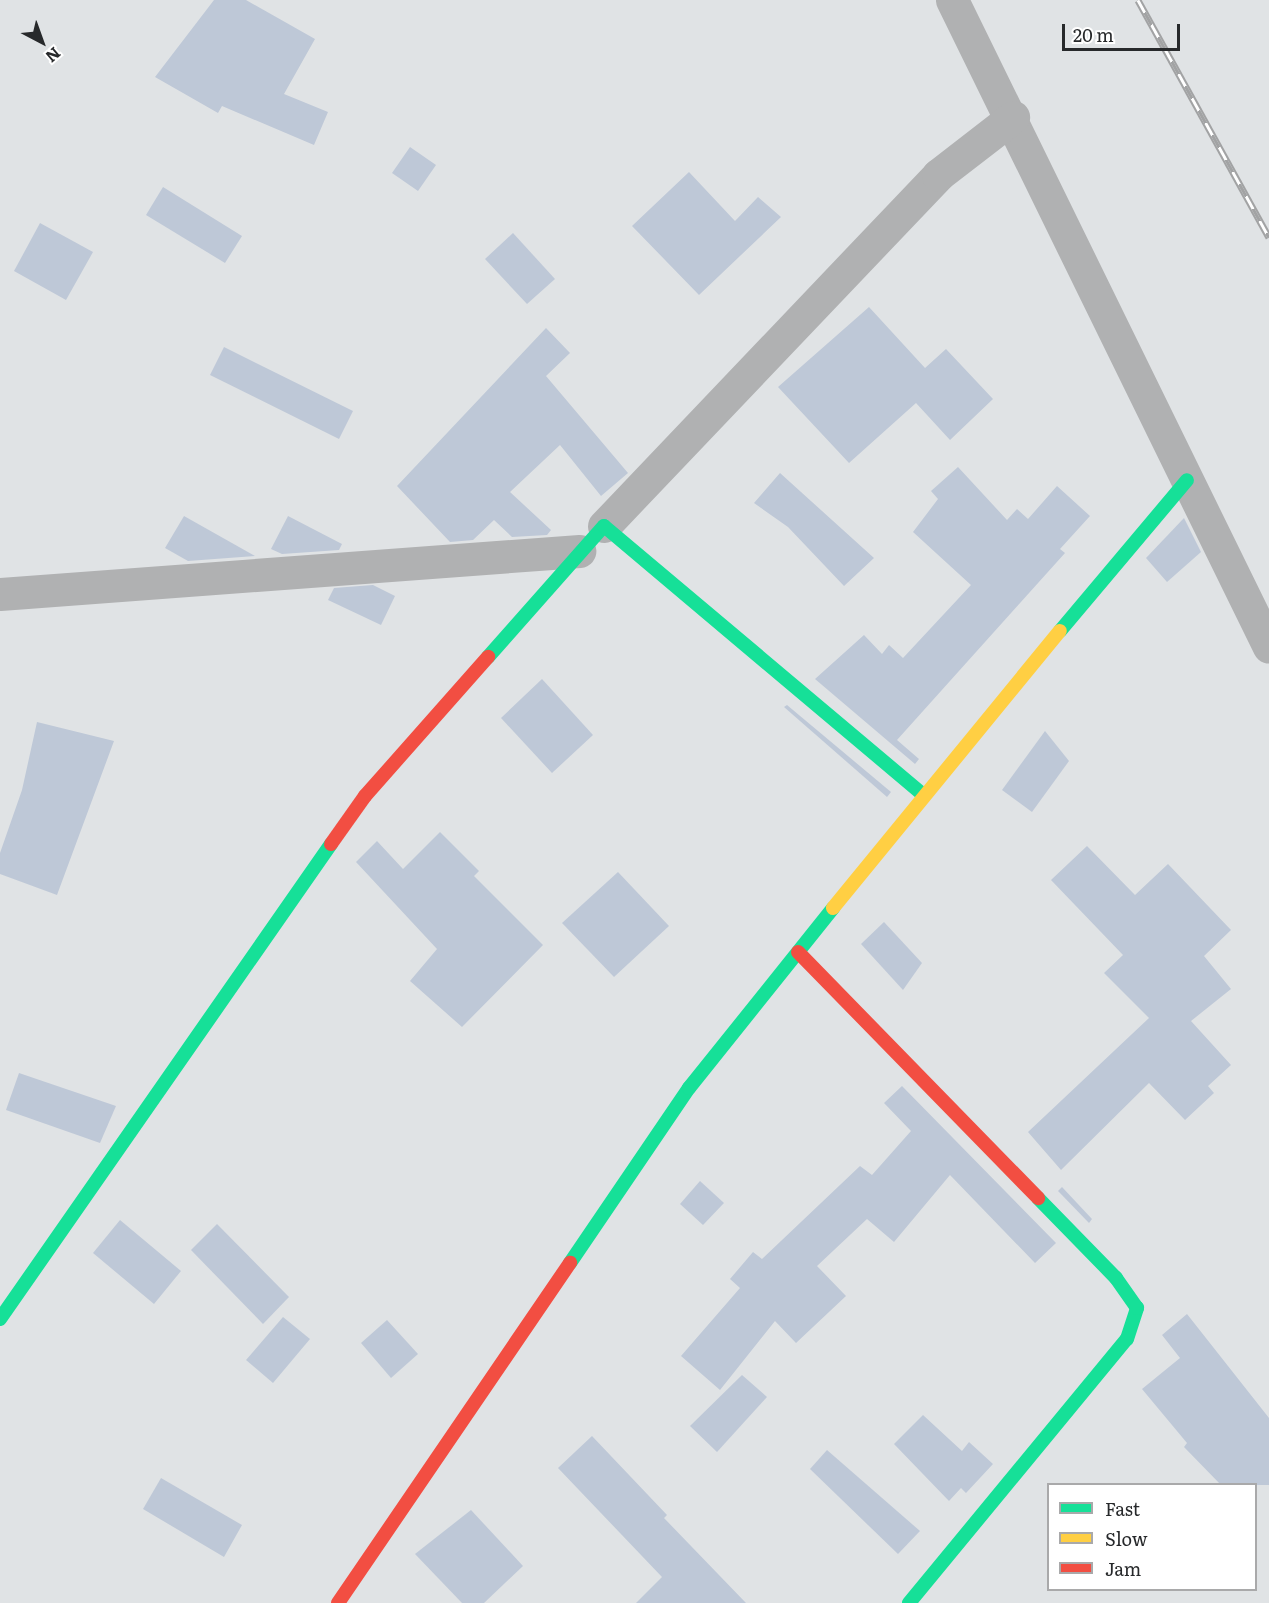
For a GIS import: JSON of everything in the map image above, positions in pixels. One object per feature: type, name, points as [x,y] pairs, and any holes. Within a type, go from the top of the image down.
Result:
[{"type":"street","points":[[952,0],[1013,117],[1269,647]]},
{"type":"street","points":[[0,1319],[365,796],[579,551],[938,175],[1013,117]]},
{"type":"street","points":[[338,1603],[689,1088],[923,795],[1187,480]]},
{"type":"street","points":[[604,526],[923,795]]},
{"type":"street","points":[[0,594],[579,551]]},
{"type":"street","points":[[798,952],[1116,1278],[1137,1308],[1127,1339],[909,1603]]},
{"type":"building","points":[[214,0],[246,0],[315,39],[284,94],[328,112],[314,145],[222,106],[218,113],[155,77]]},
{"type":"building","points":[[410,147],[436,165],[418,191],[392,173]]},
{"type":"building","points":[[689,172],[735,221],[758,197],[781,217],[699,295],[632,226]]},
{"type":"building","points":[[163,187],[242,236],[225,263],[146,215]]},
{"type":"building","points":[[40,223],[93,252],[66,300],[14,271]]},
{"type":"building","points":[[513,233],[555,279],[527,304],[485,259]]},
{"type":"building","points":[[869,307],[925,368],[946,349],[993,399],[950,440],[916,403],[849,463],[778,387]]},
{"type":"building","points":[[546,328],[570,353],[546,376],[628,473],[601,496],[560,445],[510,492],[551,530],[547,535],[512,537],[494,520],[473,540],[450,542],[397,486]]},
{"type":"building","points":[[224,347],[353,411],[339,439],[210,375]]},
{"type":"building","points":[[958,467],[1007,520],[1017,509],[1028,519],[1057,486],[1090,516],[1060,549],[1065,553],[897,740],[919,759],[915,764],[815,679],[864,635],[882,654],[889,645],[903,658],[971,585],[913,532],[938,499],[931,491]]},
{"type":"building","points":[[780,473],[874,558],[844,586],[788,527],[754,503]]},
{"type":"building","points":[[184,516],[255,556],[188,561],[165,548]]},
{"type":"building","points":[[288,516],[342,544],[339,550],[282,554],[271,549]]},
{"type":"building","points":[[1184,518],[1201,552],[1167,582],[1146,558]]},
{"type":"building","points":[[373,585],[395,596],[381,625],[328,600],[334,588]]},
{"type":"building","points":[[542,679],[593,735],[552,773],[501,718]]},
{"type":"building","points":[[787,705],[891,792],[887,797],[784,707]]},
{"type":"building","points":[[37,722],[114,741],[57,895],[0,874],[0,853],[22,790]]},
{"type":"building","points":[[1045,731],[1069,761],[1032,812],[1002,790]]},
{"type":"building","points":[[440,832],[479,871],[474,876],[543,945],[462,1027],[410,981],[437,949],[356,862],[377,841],[403,869]]},
{"type":"building","points":[[1087,846],[1135,895],[1168,864],[1231,930],[1204,956],[1231,989],[1191,1021],[1231,1065],[1208,1086],[1214,1093],[1185,1120],[1149,1083],[1061,1170],[1028,1132],[1149,1018],[1104,973],[1123,955],[1051,880]]},
{"type":"building","points":[[618,872],[669,926],[614,977],[562,923]]},
{"type":"building","points":[[884,922],[922,963],[903,990],[861,944]]},
{"type":"building","points":[[19,1073],[116,1106],[100,1143],[6,1110]]},
{"type":"building","points":[[902,1086],[1056,1243],[1035,1263],[950,1175],[894,1242],[867,1219],[817,1266],[846,1296],[796,1343],[775,1321],[720,1390],[681,1356],[740,1288],[730,1279],[753,1252],[762,1259],[860,1166],[872,1175],[911,1131],[884,1103]]},
{"type":"building","points":[[700,1181],[724,1203],[703,1225],[680,1204]]},
{"type":"building","points":[[1062,1187],[1092,1219],[1089,1223],[1058,1191]]},
{"type":"building","points":[[120,1220],[181,1271],[154,1304],[93,1253]]},
{"type":"building","points":[[217,1224],[289,1297],[263,1324],[191,1250]]},
{"type":"building","points":[[1187,1314],[1269,1418],[1269,1485],[1219,1483],[1184,1447],[1187,1443],[1142,1389],[1180,1358],[1162,1335]]},
{"type":"building","points":[[283,1317],[310,1339],[273,1383],[246,1360]]},
{"type":"building","points":[[387,1320],[418,1354],[391,1378],[361,1343]]},
{"type":"building","points":[[742,1375],[767,1397],[717,1452],[690,1426]]},
{"type":"building","points":[[923,1415],[962,1451],[969,1442],[993,1464],[966,1493],[961,1488],[949,1501],[894,1444]]},
{"type":"building","points":[[592,1436],[667,1515],[664,1518],[746,1603],[636,1603],[662,1577],[558,1468]]},
{"type":"building","points":[[827,1450],[920,1531],[898,1554],[810,1469]]},
{"type":"building","points":[[161,1478],[242,1525],[224,1557],[143,1509]]},
{"type":"building","points":[[471,1510],[523,1566],[484,1603],[462,1603],[415,1554]]},
{"type":"railway","points":[[1138,0],[1269,237]]},
{"type":"traffic: fast","points":[[1060,631],[1187,480]]},
{"type":"traffic: fast","points":[[488,657],[604,526],[923,795]]},
{"type":"traffic: fast","points":[[0,1319],[331,844]]},
{"type":"traffic: fast","points":[[570,1263],[689,1088],[833,908]]},
{"type":"traffic: fast","points":[[909,1603],[1127,1339],[1137,1308],[1116,1278],[1038,1198]]},
{"type":"traffic: slow","points":[[833,908],[1060,631]]},
{"type":"traffic: jam","points":[[331,844],[365,796],[488,657]]},
{"type":"traffic: jam","points":[[798,952],[1038,1198]]},
{"type":"traffic: jam","points":[[338,1603],[570,1263]]}]
